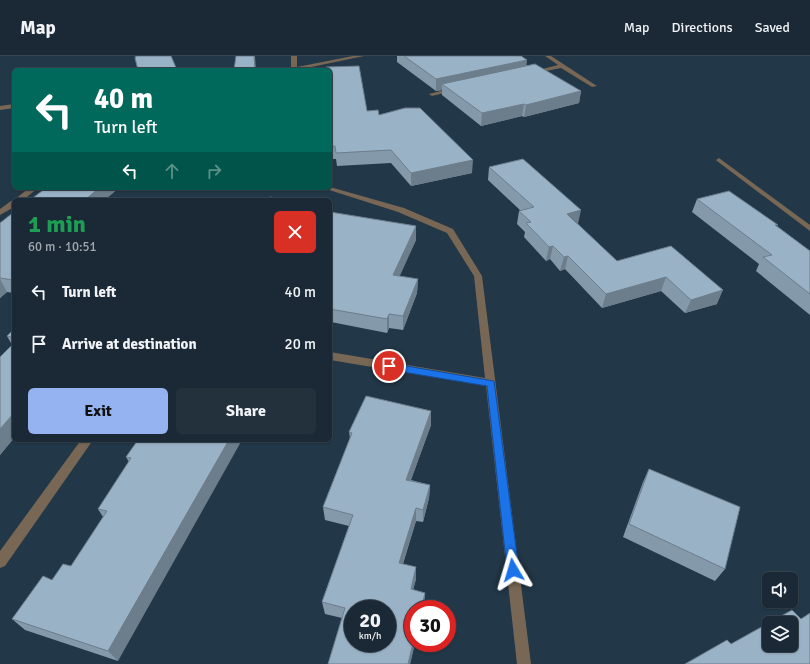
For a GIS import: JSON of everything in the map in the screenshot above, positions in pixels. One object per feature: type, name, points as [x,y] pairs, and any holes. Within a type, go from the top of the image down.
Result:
[{"type":"street","points":[[294,56],[294,68]]},
{"type":"street","points":[[304,68],[361,56]]},
{"type":"street","points":[[548,56],[594,86]]},
{"type":"street","points":[[524,75],[562,66]]},
{"type":"street","points":[[432,94],[462,88]]},
{"type":"street","points":[[0,108],[12,106]]},
{"type":"street","points":[[719,160],[810,229]]},
{"type":"street","points":[[332,189],[401,210],[450,232],[478,276],[524,664]]},
{"type":"street","points":[[21,198],[31,190]]},
{"type":"street","points":[[0,214],[12,205]]},
{"type":"street","points":[[332,356],[491,383]]},
{"type":"street","points":[[0,562],[86,442]]},
{"type":"building","points":[[136,56],[171,56],[176,68],[138,68],[135,58]]},
{"type":"building","points":[[236,56],[254,56],[255,68],[234,68]]},
{"type":"building","points":[[404,56],[521,56],[527,60],[436,79]]},
{"type":"building","points":[[535,64],[581,91],[526,105],[524,104],[482,113],[442,84]]},
{"type":"building","points":[[359,66],[367,111],[378,110],[379,115],[405,108],[420,108],[473,160],[411,173],[391,150],[336,153],[335,146],[332,147],[332,68],[326,67]]},
{"type":"building","points":[[523,159],[581,210],[567,214],[617,261],[671,246],[723,290],[691,300],[666,277],[606,294],[568,256],[564,257],[553,246],[549,247],[526,223],[531,222],[519,211],[534,207],[489,167]]},
{"type":"building","points":[[43,190],[97,190],[87,198],[33,198]]},
{"type":"building","points":[[729,191],[778,225],[775,225],[810,251],[810,294],[763,257],[772,255],[697,199]]},
{"type":"building","points":[[332,212],[416,226],[393,275],[418,279],[403,316],[389,314],[387,319],[332,309]]},
{"type":"building","points":[[12,214],[12,280],[0,278],[0,223]]},
{"type":"building","points":[[12,331],[12,337],[7,336]]},
{"type":"building","points":[[12,345],[12,415],[0,429],[0,357]]},
{"type":"building","points":[[366,396],[431,411],[406,480],[430,485],[423,510],[416,508],[399,563],[416,567],[411,589],[425,593],[423,600],[404,600],[404,652],[411,652],[408,664],[328,664],[344,611],[344,652],[396,652],[396,600],[344,600],[344,608],[322,602],[353,515],[323,507],[352,433],[349,432]]},
{"type":"building","points":[[137,442],[228,442],[108,651],[12,619],[43,576],[52,580],[63,564],[71,566],[107,511],[98,509],[131,458],[126,457]]},
{"type":"building","points":[[649,469],[740,507],[725,569],[629,524]]},
{"type":"building","points":[[792,610],[798,616],[781,616]]},
{"type":"building","points":[[810,613],[810,664],[685,664],[727,640],[731,644],[762,627],[762,652],[798,652],[798,616],[801,619]]},
{"type":"route","points":[[389,366],[491,383],[513,570]]}]
